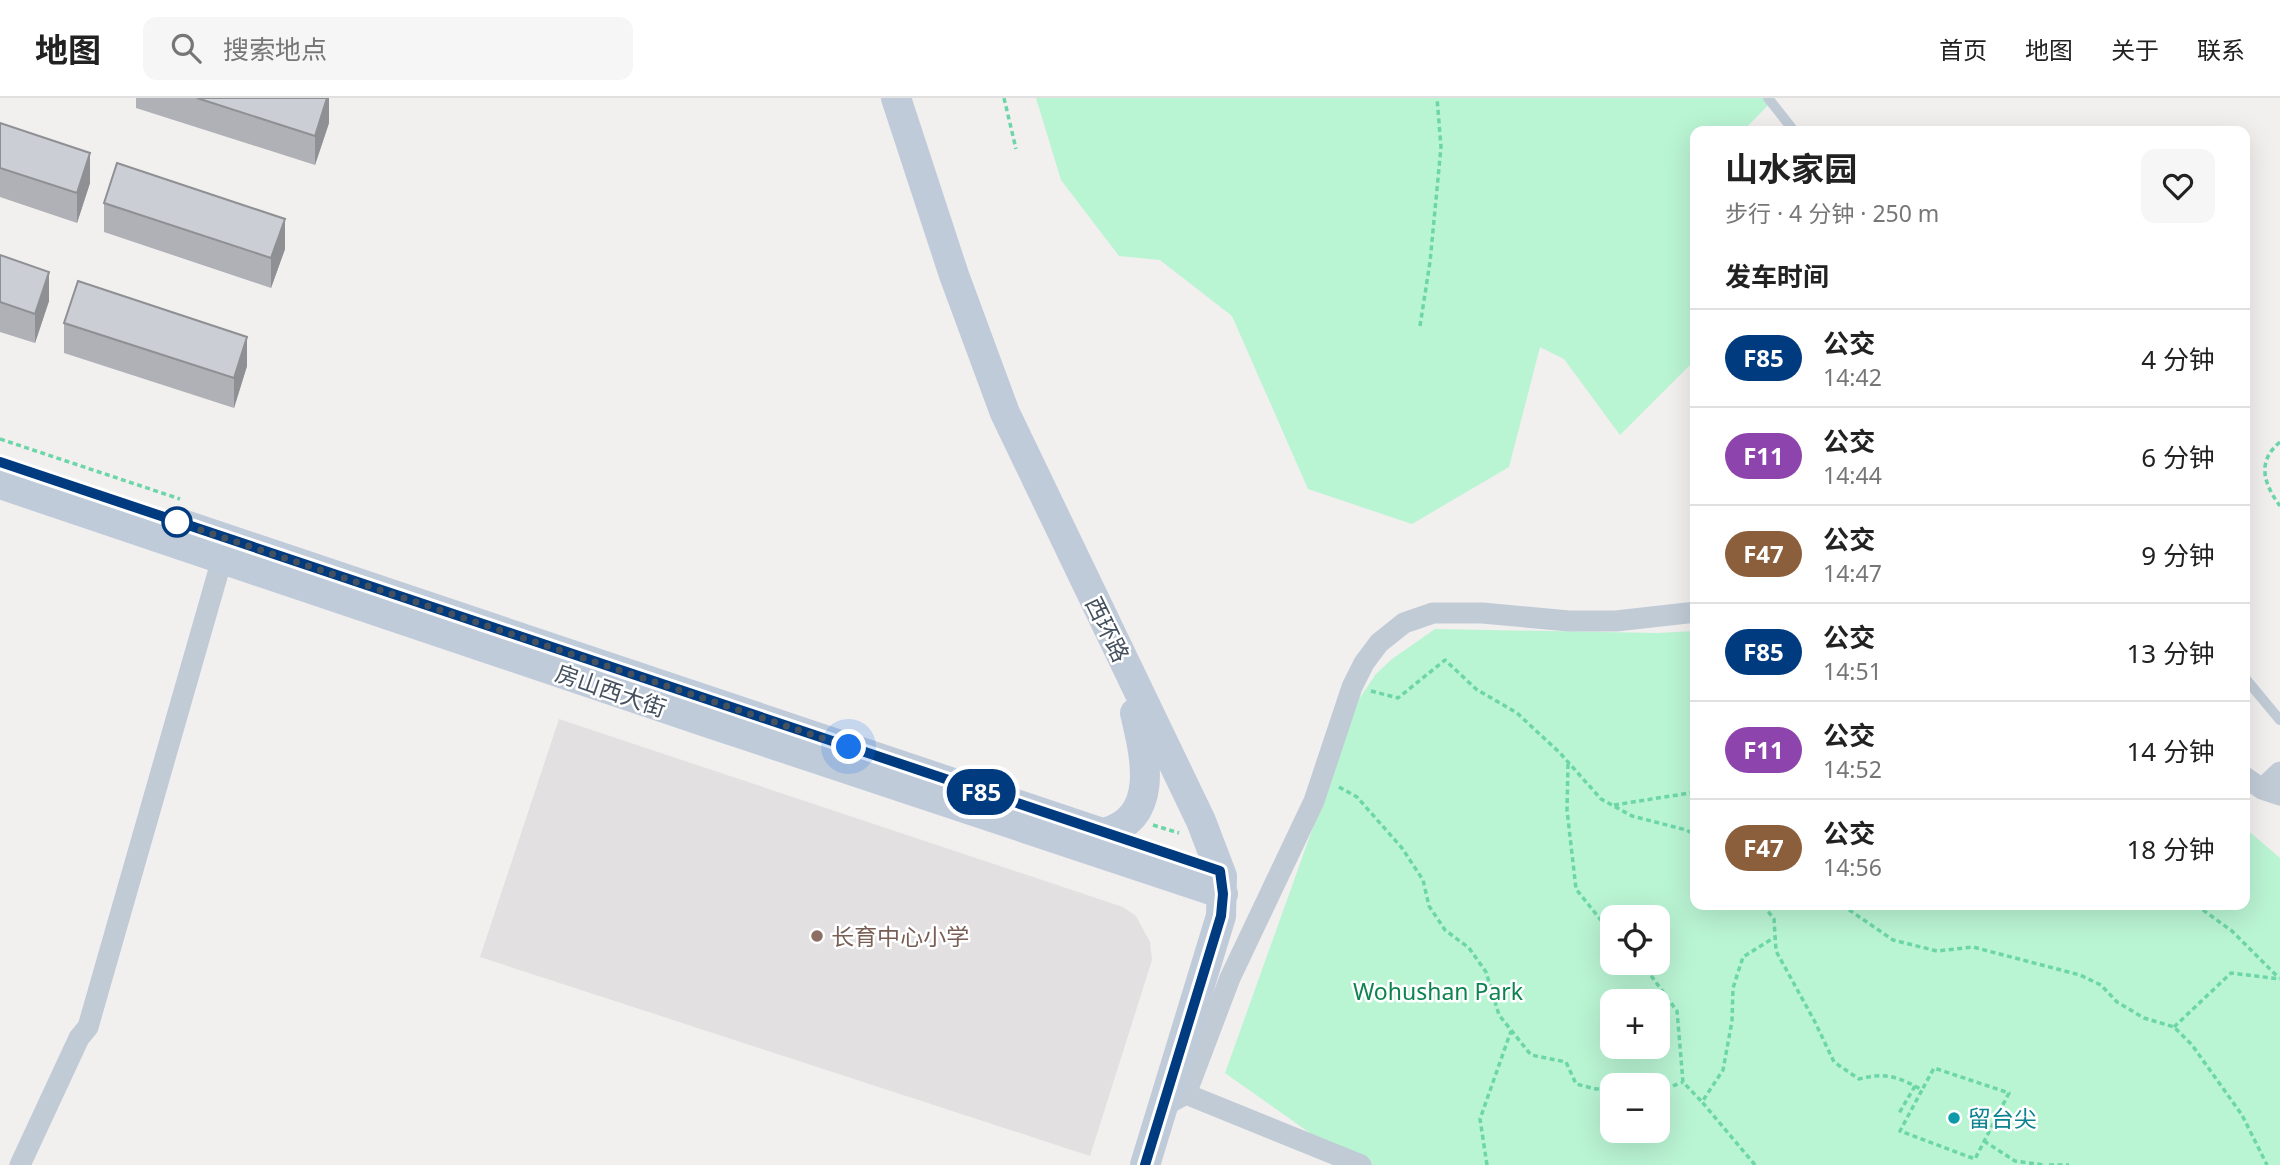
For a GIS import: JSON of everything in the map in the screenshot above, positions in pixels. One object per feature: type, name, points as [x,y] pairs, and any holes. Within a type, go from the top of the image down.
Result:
[{"type":"main road","name":"西环路","points":[[883,98],[948,293],[1002,434],[1214,880],[1201,935],[1132,1165]]},
{"type":"main road","name":"西环路","points":[[895,98],[954,275],[1005,414],[1210,841],[1221,916],[1174,1101],[1145,1165]]},
{"type":"main road","name":"房山西大街","points":[[0,462],[1104,833],[1214,880]]},
{"type":"main road","name":"房山西大街","points":[[0,484],[222,559],[1214,880]]},
{"type":"main road","points":[[1104,833],[1117,829],[1139,808],[1145,762],[1135,713]]},
{"type":"street","points":[[20,1165],[79,1038],[88,1027],[222,559]]},
{"type":"street","points":[[1361,1165],[1174,1101],[1314,801],[1352,687],[1364,663],[1379,643],[1404,623],[1433,613],[1482,613],[1580,621],[1616,621],[1690,613]]},
{"type":"street","points":[[2263,787],[2280,772]]},
{"type":"lane","points":[[1768,98],[1790,126]]},
{"type":"lane","points":[[2250,684],[2280,720]]},
{"type":"path","points":[[1004,98],[1016,149]]},
{"type":"path","points":[[1420,326],[1430,262],[1441,147],[1437,98]]},
{"type":"path","points":[[2280,442],[2270,451],[2264,464],[2267,487],[2280,506]]},
{"type":"path","points":[[1352,687],[1398,698],[1445,660],[1476,689],[1517,713],[1568,762],[1601,799],[1632,816],[1690,832]]},
{"type":"path","points":[[1568,762],[1567,810],[1576,890],[1600,919]]},
{"type":"path","points":[[1322,778],[1357,797],[1402,848],[1423,880],[1429,906],[1445,930],[1469,947],[1486,972],[1499,1015],[1531,1055],[1566,1062],[1576,1084],[1600,1088]]},
{"type":"path","points":[[1612,805],[1690,793]]},
{"type":"path","points":[[1767,910],[1774,919],[1776,951],[1834,1062],[1859,1079],[1878,1074],[1899,1078],[1922,1090]]},
{"type":"path","points":[[1849,910],[1893,940],[1937,951],[1973,947],[2080,975],[2101,985],[2117,1002],[2144,1018],[2174,1027],[2192,1045],[2242,1115],[2267,1165]]},
{"type":"path","points":[[2203,910],[2232,931],[2280,979]]},
{"type":"path","points":[[1702,1102],[1723,1069],[1732,1021],[1733,988],[1743,957],[1775,937]]},
{"type":"path","points":[[2174,1027],[2231,973],[2280,979]]},
{"type":"path","points":[[1650,975],[1676,1011],[1683,1082],[1755,1165]]},
{"type":"path","points":[[1487,1165],[1480,1119],[1511,1031]]},
{"type":"path","points":[[1934,1068],[2009,1093],[1975,1159],[1900,1131],[1922,1090],[1934,1068]]},
{"type":"path","points":[[1670,1087],[1683,1082]]},
{"type":"path","points":[[1898,1115],[1915,1086]]},
{"type":"path","points":[[1984,1141],[2015,1161],[2069,1165]]},
{"type":"shaded area","name":"长育中心小学","points":[[559,719],[1123,907],[1136,916],[1150,942],[1152,960],[1090,1156],[480,957]]},
{"type":"green space","points":[[1036,98],[1775,98],[1748,126],[1690,126],[1690,365],[1620,435],[1564,359],[1540,347],[1509,467],[1412,524],[1308,489],[1232,316],[1160,260],[1119,256],[1061,180]]},
{"type":"green space","name":"Wohushan Park","points":[[1435,629],[1690,631],[1690,910],[2250,910],[2250,832],[2280,858],[2280,1165],[1355,1165],[1225,1073],[1359,699],[1376,674],[1392,659]]},
{"type":"building","points":[[197,98],[327,98],[315,136]]},
{"type":"building","points":[[0,123],[90,153],[77,193],[0,168]]},
{"type":"building","points":[[117,163],[285,219],[271,258],[104,203]]},
{"type":"building","points":[[0,255],[49,272],[35,314],[0,302]]},
{"type":"building","points":[[78,281],[247,337],[234,378],[64,323]]},
{"type":"bus line","name":"F85","points":[[0,462],[1220,871],[1223,894],[1221,916],[1145,1165]]},
{"type":"place","name":"长育中心小学","points":[[817,936]]},
{"type":"place","name":"留台尖","points":[[1954,1118]]},
{"type":"route","points":[[177,522],[849,747]]}]
